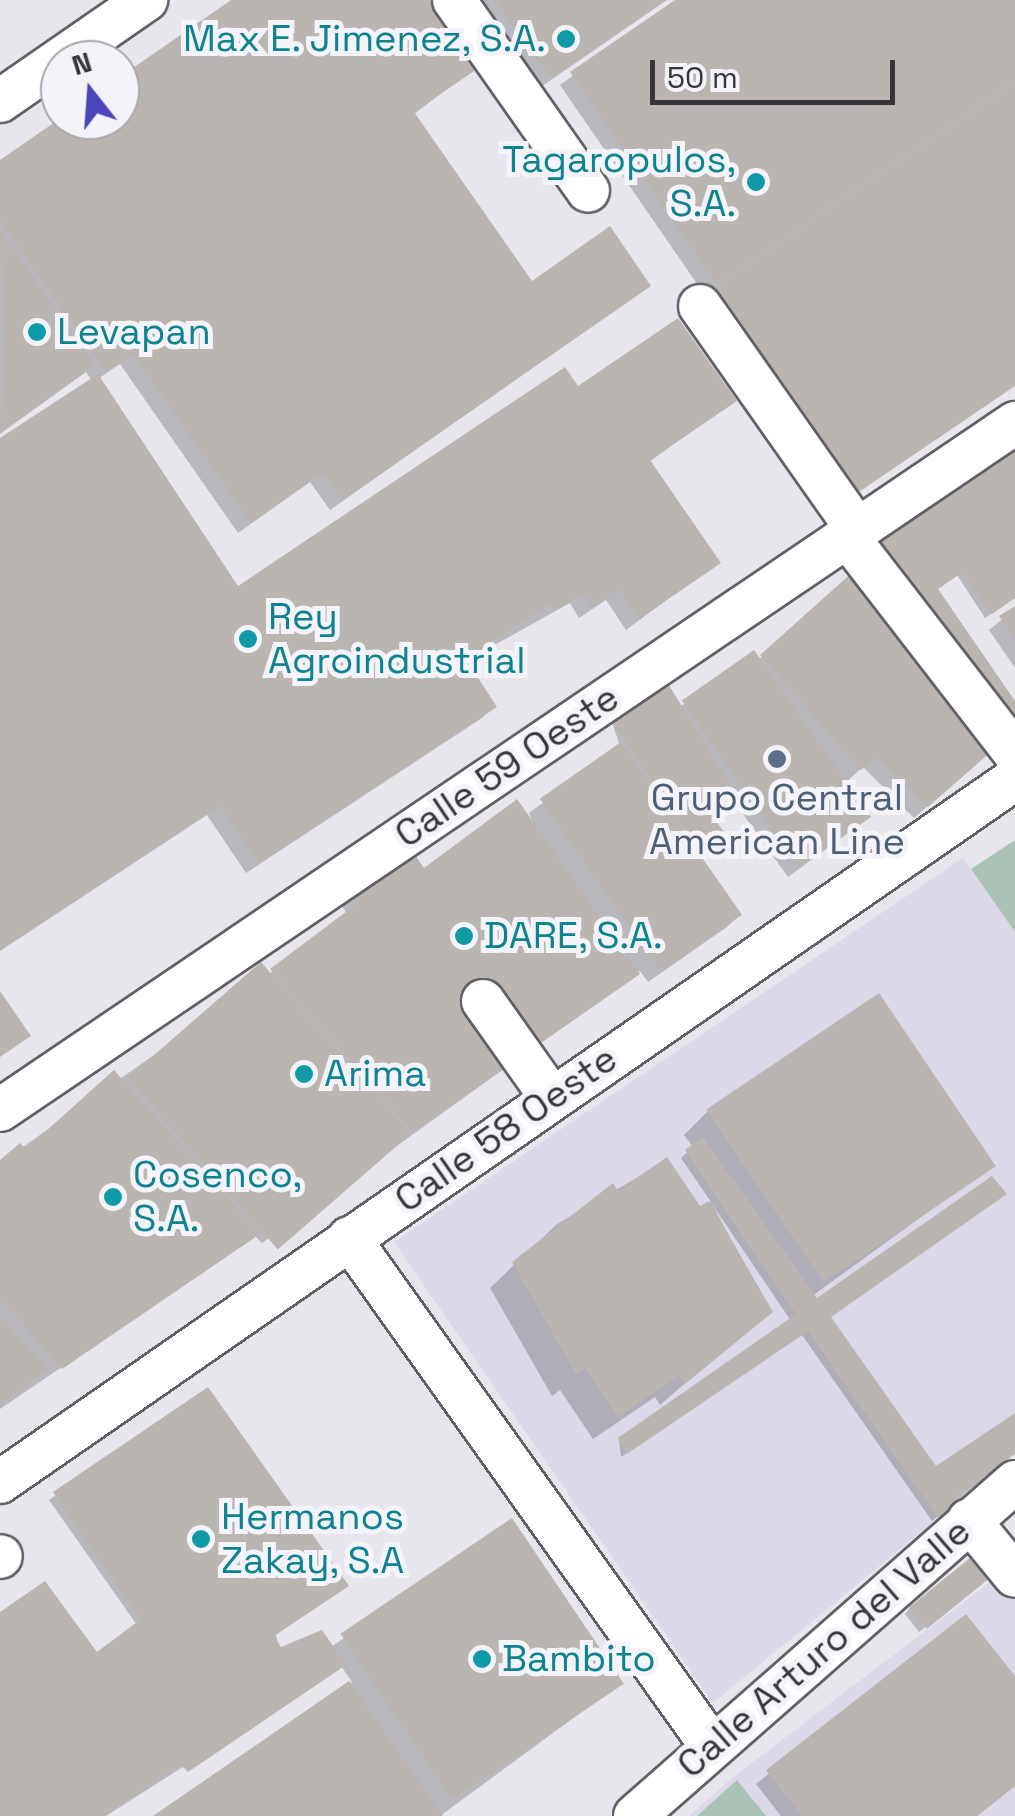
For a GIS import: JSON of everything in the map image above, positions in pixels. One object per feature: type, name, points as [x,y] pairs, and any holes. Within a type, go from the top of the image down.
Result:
[{"type":"street","points":[[0,101],[146,0]]},
{"type":"street","points":[[454,0],[588,191]]},
{"type":"street","points":[[700,306],[852,533],[1015,753]]},
{"type":"street","name":"Calle 59 Oeste","points":[[0,1110],[1015,423]]},
{"type":"street","name":"Calle 58 Oeste","points":[[0,1482],[1015,780]]},
{"type":"street","points":[[484,1001],[551,1098]]},
{"type":"street","points":[[349,1238],[710,1744]]},
{"type":"street","name":"Calle Arturo del Valle","points":[[634,1816],[710,1744],[1015,1482]]},
{"type":"street","points":[[970,1520],[1015,1576]]},
{"type":"shaded area","points":[[963,858],[1015,932],[1015,1413],[938,1518],[713,1703],[394,1242]]},
{"type":"shaded area","points":[[1015,1563],[1015,1816],[689,1816],[733,1777]]},
{"type":"green space","points":[[1015,840],[1015,932],[971,869]]},
{"type":"green space","points":[[737,1780],[766,1816],[697,1816]]},
{"type":"building","points":[[231,0],[430,0],[477,69],[414,112],[532,281],[610,226],[651,286],[343,500],[324,472],[251,523],[133,354],[106,372],[0,220],[0,160],[40,132],[40,140],[140,140],[140,63]]},
{"type":"building","name":"Max E. Jimenez, S.A.","points":[[495,0],[665,0],[551,78]]},
{"type":"building","name":"Tagaropulos, S.A.","points":[[675,0],[1015,0],[1015,80],[717,284],[570,72]]},
{"type":"building","points":[[1015,83],[1015,386],[853,496],[711,290]]},
{"type":"building","name":"Levapan","points":[[0,230],[95,365],[0,432],[6,337]]},
{"type":"building","name":"Rey Agroindustrial","points":[[678,318],[737,401],[650,460],[721,563],[639,619],[619,589],[592,607],[583,593],[555,611],[550,604],[466,659],[497,707],[259,863],[220,805],[0,950],[0,438],[98,374],[238,586],[565,367],[578,386]]},
{"type":"building","points":[[1015,448],[1015,598],[992,614],[963,572],[938,589],[1015,701],[1015,722],[876,543]]},
{"type":"building","points":[[855,570],[1001,743],[928,807],[876,757],[861,770],[760,655]]},
{"type":"building","points":[[1015,606],[1015,639],[999,616]]},
{"type":"building","name":"Grupo Central American Line","points":[[754,650],[871,817],[799,868],[682,700]]},
{"type":"building","points":[[667,682],[731,787],[705,805],[730,841],[705,858],[611,720]]},
{"type":"building","points":[[621,742],[742,915],[661,972],[540,799]]},
{"type":"building","name":"DARE, S.A.","points":[[517,799],[640,974],[413,1132],[270,969],[359,902],[352,892],[413,852],[424,868]]},
{"type":"building","points":[[261,962],[411,1134],[278,1250],[128,1077]]},
{"type":"building","points":[[0,991],[31,1036],[0,1057]]},
{"type":"building","points":[[879,993],[996,1166],[823,1283],[707,1109]]},
{"type":"building","name":"Cosenco, S.A.","points":[[114,1070],[260,1234],[62,1369],[0,1298],[0,1160],[20,1143],[26,1149]]},
{"type":"building","points":[[703,1137],[817,1298],[992,1176],[1007,1194],[831,1317],[936,1466],[1015,1413],[1015,1454],[954,1496],[959,1504],[938,1518],[808,1331],[627,1454],[618,1438],[796,1314],[685,1150]]},
{"type":"building","points":[[667,1157],[700,1206],[709,1201],[773,1312],[685,1384],[679,1376],[618,1417],[585,1368],[576,1374],[512,1262],[613,1183],[618,1191]]},
{"type":"building","points":[[0,1317],[48,1370],[0,1404]]},
{"type":"building","name":"Hermanos Zakay, S.A","points":[[208,1387],[349,1586],[274,1636],[281,1647],[322,1630],[346,1665],[188,1772],[180,1764],[105,1816],[0,1816],[0,1612],[45,1581],[97,1652],[141,1619],[53,1492]]},
{"type":"building","name":"Bambito","points":[[512,1518],[624,1684],[452,1800],[340,1634]]},
{"type":"building","points":[[970,1558],[988,1580],[927,1629],[909,1607]]},
{"type":"building","points":[[966,1614],[1015,1676],[1015,1786],[977,1816],[802,1816],[766,1770]]},
{"type":"building","points":[[349,1681],[443,1816],[153,1816]]},
{"type":"place","name":"Max E. Jimenez, S.A.","points":[[566,39]]},
{"type":"place","name":"Tagaropulos, S.A.","points":[[756,182]]},
{"type":"place","name":"Levapan","points":[[37,332]]},
{"type":"place","name":"Rey Agroindustrial","points":[[248,639]]},
{"type":"place","name":"Grupo Central American Line","points":[[777,759]]},
{"type":"place","name":"DARE, S.A.","points":[[464,936]]},
{"type":"place","name":"Arima","points":[[304,1074]]},
{"type":"place","name":"Cosenco, S.A.","points":[[113,1197]]},
{"type":"place","name":"Hermanos Zakay, S.A","points":[[201,1539]]},
{"type":"place","name":"Bambito","points":[[482,1659]]}]
